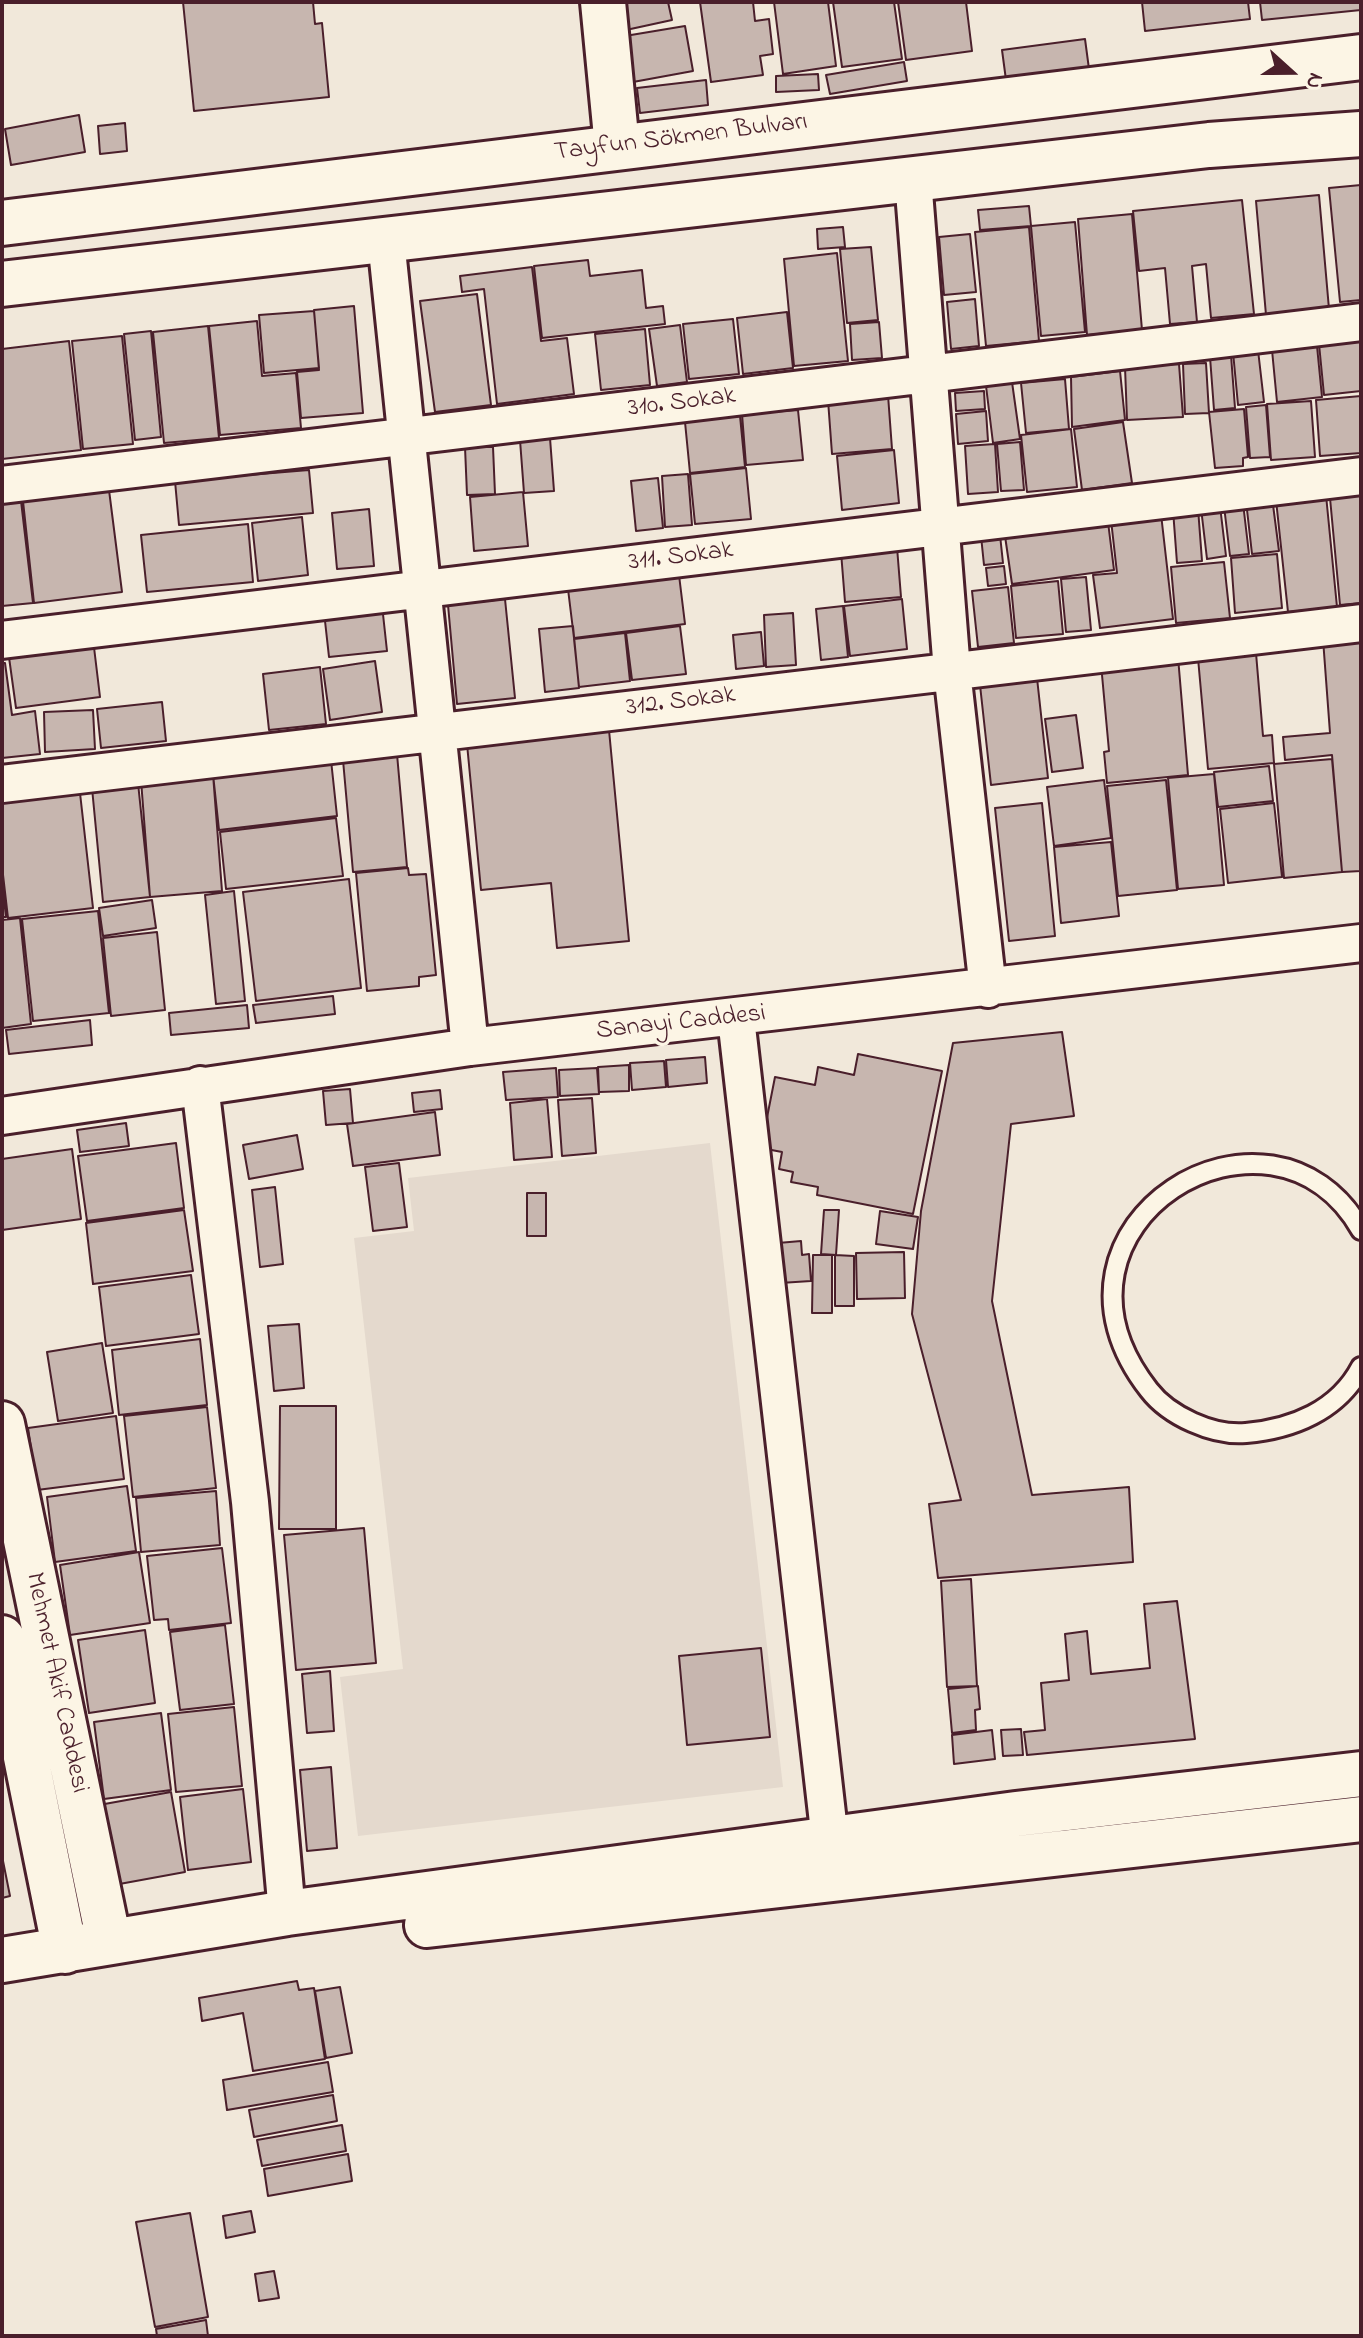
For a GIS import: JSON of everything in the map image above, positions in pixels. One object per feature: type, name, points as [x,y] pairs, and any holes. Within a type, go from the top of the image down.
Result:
[{"type":"street","points":[[603,2],[623,213]]},
{"type":"street","name":"Tayfun Sökmen Bulvarı","points":[[2,223],[1361,57]]},
{"type":"street","points":[[907,112],[952,671],[988,989]]},
{"type":"street","points":[[2,284],[1209,145],[1361,134]]},
{"type":"street","points":[[386,240],[470,1047]]},
{"type":"street","name":"310. Sokak","points":[[2,485],[1361,322]]},
{"type":"street","name":"311. Sokak","points":[[2,640],[1361,476]]},
{"type":"street","name":"312. Sokak","points":[[2,784],[1361,623]]},
{"type":"street","name":"Sanayi Caddesi","points":[[2,1116],[470,1047],[988,989],[1361,943]]},
{"type":"street","points":[[736,1018],[830,1840]]},
{"type":"street","points":[[200,1085],[250,1502],[287,1913]]},
{"type":"street","name":"Mehmet Akif Caddesi","points":[[2,1424],[109,1942]]},
{"type":"street","points":[[2,1638],[65,1951]]},
{"type":"street","points":[[2,1960],[287,1913],[830,1840],[1361,1774]]},
{"type":"street","points":[[2,1987],[104,1961],[1361,1819]]},
{"type":"lane","points":[[1361,1230],[1352,1214],[1319,1184],[1278,1167],[1234,1164],[1192,1175],[1154,1200],[1128,1235],[1114,1277],[1114,1321],[1128,1363],[1155,1398],[1193,1423],[1236,1434],[1281,1430],[1322,1411],[1354,1380],[1361,1367]]},
{"type":"shaded area","points":[[710,1143],[783,1787],[358,1836],[340,1677],[403,1669],[354,1238],[414,1231],[408,1178]]},
{"type":"building","points":[[183,2],[313,2],[315,24],[322,23],[329,97],[194,111]]},
{"type":"building","points":[[621,2],[668,2],[672,20],[626,30]]},
{"type":"building","points":[[700,2],[753,2],[755,21],[769,19],[773,54],[760,56],[763,75],[711,82]]},
{"type":"building","points":[[774,2],[828,2],[836,66],[783,74]]},
{"type":"building","points":[[833,2],[894,2],[902,59],[842,67]]},
{"type":"building","points":[[898,2],[966,2],[972,51],[906,60]]},
{"type":"building","points":[[1142,2],[1248,2],[1250,19],[1145,31]]},
{"type":"building","points":[[1260,2],[1361,2],[1361,10],[1262,20]]},
{"type":"building","points":[[685,26],[693,71],[633,82],[625,36]]},
{"type":"building","points":[[1085,39],[1089,69],[1006,80],[1002,50]]},
{"type":"building","points":[[904,62],[907,81],[830,94],[826,75]]},
{"type":"building","points":[[818,74],[819,90],[776,92],[776,76]]},
{"type":"building","points":[[706,80],[708,105],[640,113],[637,88]]},
{"type":"building","points":[[79,115],[85,152],[11,165],[5,129]]},
{"type":"building","points":[[125,123],[127,151],[100,154],[98,126]]},
{"type":"building","points":[[1361,185],[1361,300],[1340,302],[1329,188]]},
{"type":"building","points":[[1319,195],[1329,309],[1266,315],[1256,201]]},
{"type":"building","points":[[1242,200],[1254,314],[1211,318],[1206,264],[1192,266],[1197,322],[1170,324],[1165,268],[1139,271],[1133,211]]},
{"type":"building","points":[[1029,206],[1031,226],[980,230],[978,210]]},
{"type":"building","points":[[1132,214],[1142,330],[1087,335],[1078,219]]},
{"type":"building","points":[[1075,222],[1085,332],[1041,336],[1031,226]]},
{"type":"building","points":[[843,227],[845,247],[818,249],[817,229]]},
{"type":"building","points":[[1029,227],[1039,341],[986,346],[975,232]]},
{"type":"building","points":[[970,234],[976,292],[944,295],[939,237]]},
{"type":"building","points":[[871,247],[878,320],[847,323],[840,249]]},
{"type":"building","points":[[837,253],[848,361],[794,366],[784,259]]},
{"type":"building","points":[[588,260],[590,276],[642,270],[646,308],[663,306],[665,324],[542,338],[534,266]]},
{"type":"building","points":[[532,267],[541,341],[567,338],[574,394],[497,404],[484,289],[462,292],[460,276]]},
{"type":"building","points":[[477,294],[491,405],[435,412],[420,301]]},
{"type":"building","points":[[975,299],[979,346],[951,349],[947,302]]},
{"type":"building","points":[[354,306],[363,413],[301,418],[297,372],[319,370],[314,310]]},
{"type":"building","points":[[314,311],[319,368],[264,373],[259,315]]},
{"type":"building","points":[[787,312],[793,368],[743,374],[737,318]]},
{"type":"building","points":[[733,319],[739,374],[689,379],[683,324]]},
{"type":"building","points":[[257,321],[262,376],[296,373],[301,428],[220,435],[209,326]]},
{"type":"building","points":[[879,322],[882,358],[852,360],[850,324]]},
{"type":"building","points":[[680,325],[687,382],[657,386],[649,329]]},
{"type":"building","points":[[208,326],[219,438],[164,443],[153,332]]},
{"type":"building","points":[[645,329],[650,385],[601,390],[595,334]]},
{"type":"building","points":[[151,331],[161,437],[135,440],[124,334]]},
{"type":"building","points":[[122,336],[133,444],[83,449],[72,341]]},
{"type":"building","points":[[1361,340],[1361,391],[1324,395],[1319,344]]},
{"type":"building","points":[[69,341],[81,450],[2,459],[2,349]]},
{"type":"building","points":[[1317,346],[1322,397],[1277,402],[1272,350]]},
{"type":"building","points":[[1258,350],[1264,402],[1238,405],[1233,352]]},
{"type":"building","points":[[1231,355],[1235,408],[1214,410],[1210,357]]},
{"type":"building","points":[[1206,363],[1209,413],[1185,414],[1183,364]]},
{"type":"building","points":[[1179,364],[1183,417],[1127,420],[1125,367]]},
{"type":"building","points":[[1120,371],[1125,420],[1072,427],[1071,377]]},
{"type":"building","points":[[1065,379],[1069,429],[1026,433],[1021,383]]},
{"type":"building","points":[[1012,382],[1020,439],[993,443],[986,386]]},
{"type":"building","points":[[984,391],[985,409],[956,411],[955,393]]},
{"type":"building","points":[[888,395],[892,449],[832,454],[828,400]]},
{"type":"building","points":[[1361,396],[1361,453],[1320,456],[1316,400]]},
{"type":"building","points":[[1311,401],[1315,457],[1271,460],[1267,404]]},
{"type":"building","points":[[1266,405],[1270,457],[1250,458],[1246,407]]},
{"type":"building","points":[[1244,409],[1248,457],[1243,458],[1243,466],[1215,468],[1209,412]]},
{"type":"building","points":[[798,410],[803,460],[746,465],[742,414]]},
{"type":"building","points":[[986,411],[988,441],[958,444],[956,414]]},
{"type":"building","points":[[740,416],[745,467],[690,473],[685,422]]},
{"type":"building","points":[[1123,422],[1132,483],[1082,490],[1074,429]]},
{"type":"building","points":[[1071,429],[1077,487],[1027,492],[1021,435]]},
{"type":"building","points":[[550,438],[554,491],[524,493],[520,440]]},
{"type":"building","points":[[1020,442],[1024,490],[1001,491],[997,444]]},
{"type":"building","points":[[995,444],[998,492],[968,494],[965,446]]},
{"type":"building","points":[[465,447],[493,447],[495,494],[467,495]]},
{"type":"building","points":[[894,450],[899,503],[842,510],[837,456]]},
{"type":"building","points":[[746,468],[751,519],[695,524],[690,474]]},
{"type":"building","points":[[309,470],[313,513],[179,525],[175,481]]},
{"type":"building","points":[[688,474],[692,525],[665,527],[662,476]]},
{"type":"building","points":[[658,478],[663,528],[636,531],[631,481]]},
{"type":"building","points":[[109,490],[122,592],[34,603],[23,501]]},
{"type":"building","points":[[523,492],[528,546],[474,551],[470,497]]},
{"type":"building","points":[[1326,495],[1337,607],[1288,612],[1276,500]]},
{"type":"building","points":[[1361,495],[1361,603],[1340,605],[1330,498]]},
{"type":"building","points":[[1272,497],[1279,551],[1252,554],[1246,501]]},
{"type":"building","points":[[21,501],[33,603],[2,606],[2,503]]},
{"type":"building","points":[[1243,503],[1249,554],[1230,556],[1224,506]]},
{"type":"building","points":[[1220,506],[1226,556],[1207,559],[1201,508]]},
{"type":"building","points":[[1198,508],[1202,561],[1177,563],[1173,510]]},
{"type":"building","points":[[369,509],[374,566],[337,569],[332,513]]},
{"type":"building","points":[[1161,514],[1173,619],[1100,628],[1093,575],[1117,573],[1111,520]]},
{"type":"building","points":[[302,517],[308,575],[258,581],[252,523]]},
{"type":"building","points":[[1108,522],[1114,570],[1012,584],[1005,536]]},
{"type":"building","points":[[248,524],[253,582],[147,592],[141,535]]},
{"type":"building","points":[[1000,535],[1003,563],[984,565],[981,536]]},
{"type":"building","points":[[897,547],[901,597],[845,602],[841,552]]},
{"type":"building","points":[[1277,554],[1282,608],[1235,613],[1231,558]]},
{"type":"building","points":[[1224,562],[1230,618],[1176,623],[1171,567]]},
{"type":"building","points":[[1004,566],[1006,584],[988,586],[986,568]]},
{"type":"building","points":[[679,575],[685,624],[574,638],[568,589]]},
{"type":"building","points":[[1086,577],[1091,630],[1066,632],[1061,579]]},
{"type":"building","points":[[1058,581],[1063,634],[1016,638],[1011,586]]},
{"type":"building","points":[[1008,587],[1014,643],[978,647],[972,591]]},
{"type":"building","points":[[505,599],[515,698],[457,704],[448,605]]},
{"type":"building","points":[[902,599],[907,649],[850,656],[844,606]]},
{"type":"building","points":[[382,605],[387,651],[329,657],[324,612]]},
{"type":"building","points":[[843,606],[848,657],[821,660],[816,609]]},
{"type":"building","points":[[793,613],[796,665],[766,667],[764,615]]},
{"type":"building","points":[[573,626],[579,688],[545,692],[539,629]]},
{"type":"building","points":[[680,626],[686,674],[632,680],[626,633]]},
{"type":"building","points":[[761,632],[764,666],[736,669],[733,635]]},
{"type":"building","points":[[625,633],[630,681],[579,687],[574,639]]},
{"type":"building","points":[[1361,636],[1361,871],[1342,872],[1332,755],[1285,760],[1283,737],[1330,733],[1323,639]]},
{"type":"building","points":[[93,639],[100,697],[16,708],[8,650]]},
{"type":"building","points":[[1256,653],[1263,736],[1272,735],[1274,763],[1208,769],[1198,658]]},
{"type":"building","points":[[1178,657],[1188,775],[1107,783],[1104,752],[1109,751],[1101,664]]},
{"type":"building","points":[[375,661],[382,712],[330,720],[323,669]]},
{"type":"building","points":[[2,663],[5,663],[12,715],[35,711],[40,754],[2,758]]},
{"type":"building","points":[[320,667],[326,724],[269,730],[263,674]]},
{"type":"building","points":[[1037,678],[1048,778],[991,785],[980,685]]},
{"type":"building","points":[[162,702],[166,741],[101,748],[97,709]]},
{"type":"building","points":[[93,710],[95,749],[45,752],[44,712]]},
{"type":"building","points":[[1076,715],[1083,768],[1052,772],[1045,719]]},
{"type":"building","points":[[609,730],[629,941],[557,948],[551,883],[481,890],[467,744]]},
{"type":"building","points":[[397,754],[407,867],[353,872],[343,760]]},
{"type":"building","points":[[1332,759],[1342,872],[1284,878],[1274,764]]},
{"type":"building","points":[[331,760],[337,816],[219,830],[213,774]]},
{"type":"building","points":[[1269,766],[1273,801],[1218,807],[1214,772]]},
{"type":"building","points":[[213,774],[222,891],[150,897],[141,780]]},
{"type":"building","points":[[1214,774],[1224,885],[1178,889],[1168,778]]},
{"type":"building","points":[[1104,780],[1111,838],[1054,846],[1047,787]]},
{"type":"building","points":[[1166,780],[1177,890],[1118,896],[1107,786]]},
{"type":"building","points":[[138,783],[150,897],[103,902],[92,788]]},
{"type":"building","points":[[80,793],[93,908],[8,918],[2,866],[2,802]]},
{"type":"building","points":[[1042,803],[1055,936],[1009,941],[995,808]]},
{"type":"building","points":[[1274,803],[1282,877],[1228,883],[1220,809]]},
{"type":"building","points":[[336,818],[343,876],[226,889],[220,832]]},
{"type":"building","points":[[1111,842],[1119,916],[1061,923],[1054,847]]},
{"type":"building","points":[[408,868],[409,875],[426,874],[436,975],[419,977],[419,986],[367,991],[356,873]]},
{"type":"building","points":[[349,879],[361,988],[256,1001],[243,892]]},
{"type":"building","points":[[2,883],[6,917],[2,917]]},
{"type":"building","points":[[234,891],[245,1001],[216,1004],[205,895]]},
{"type":"building","points":[[152,900],[156,928],[103,936],[99,908]]},
{"type":"building","points":[[98,911],[109,1013],[33,1021],[22,919]]},
{"type":"building","points":[[20,918],[31,1024],[2,1028],[2,920]]},
{"type":"building","points":[[157,932],[165,1010],[111,1016],[103,938]]},
{"type":"building","points":[[333,996],[335,1014],[256,1023],[253,1005]]},
{"type":"building","points":[[247,1005],[249,1028],[171,1035],[169,1013]]},
{"type":"building","points":[[90,1020],[92,1045],[9,1054],[6,1030]]},
{"type":"building","points":[[1062,1032],[1074,1116],[1011,1124],[992,1301],[1032,1495],[1129,1487],[1133,1562],[938,1578],[929,1504],[961,1500],[912,1314],[921,1211],[953,1043]]},
{"type":"building","points":[[858,1054],[942,1071],[913,1214],[817,1195],[818,1187],[791,1182],[793,1172],[779,1169],[782,1152],[761,1148],[775,1077],[815,1085],[818,1067],[854,1075]]},
{"type":"building","points":[[705,1057],[707,1083],[668,1087],[666,1060]]},
{"type":"building","points":[[664,1061],[666,1087],[632,1090],[630,1063]]},
{"type":"building","points":[[629,1065],[629,1091],[599,1092],[598,1067]]},
{"type":"building","points":[[556,1068],[558,1097],[506,1100],[503,1072]]},
{"type":"building","points":[[597,1068],[599,1094],[560,1096],[559,1070]]},
{"type":"building","points":[[350,1089],[353,1123],[326,1125],[323,1091]]},
{"type":"building","points":[[440,1090],[442,1109],[414,1112],[412,1093]]},
{"type":"building","points":[[592,1098],[596,1153],[562,1156],[558,1100]]},
{"type":"building","points":[[547,1099],[552,1157],[514,1160],[510,1103]]},
{"type":"building","points":[[435,1112],[440,1155],[353,1166],[347,1124]]},
{"type":"building","points":[[126,1123],[129,1146],[80,1152],[77,1130]]},
{"type":"building","points":[[297,1135],[303,1169],[249,1179],[243,1145]]},
{"type":"building","points":[[176,1143],[184,1208],[87,1221],[78,1156]]},
{"type":"building","points":[[72,1149],[81,1219],[2,1230],[2,1159]]},
{"type":"building","points":[[399,1163],[407,1227],[373,1231],[365,1167]]},
{"type":"building","points":[[275,1187],[283,1264],[260,1267],[252,1190]]},
{"type":"building","points":[[527,1193],[546,1193],[546,1236],[527,1236]]},
{"type":"building","points":[[184,1210],[193,1271],[93,1284],[86,1223]]},
{"type":"building","points":[[824,1210],[839,1210],[836,1255],[821,1254]]},
{"type":"building","points":[[880,1211],[918,1217],[913,1249],[876,1244]]},
{"type":"building","points":[[801,1241],[802,1255],[809,1254],[811,1281],[780,1283],[778,1243]]},
{"type":"building","points":[[904,1252],[905,1298],[857,1299],[856,1253]]},
{"type":"building","points":[[813,1255],[832,1255],[832,1313],[812,1313]]},
{"type":"building","points":[[835,1255],[854,1256],[854,1306],[835,1306]]},
{"type":"building","points":[[191,1275],[199,1334],[106,1346],[99,1287]]},
{"type":"building","points":[[299,1324],[304,1388],[274,1391],[268,1326]]},
{"type":"building","points":[[200,1339],[207,1405],[119,1415],[112,1350]]},
{"type":"building","points":[[102,1343],[113,1413],[58,1421],[47,1352]]},
{"type":"building","points":[[280,1406],[336,1406],[336,1529],[279,1529]]},
{"type":"building","points":[[207,1407],[216,1488],[133,1497],[124,1416]]},
{"type":"building","points":[[116,1416],[124,1479],[37,1490],[28,1428]]},
{"type":"building","points":[[127,1486],[136,1551],[55,1562],[47,1497]]},
{"type":"building","points":[[216,1491],[220,1545],[141,1552],[136,1498]]},
{"type":"building","points":[[364,1528],[376,1663],[296,1670],[284,1535]]},
{"type":"building","points":[[222,1548],[231,1623],[169,1630],[168,1619],[154,1620],[147,1556]]},
{"type":"building","points":[[139,1552],[150,1623],[70,1635],[60,1565]]},
{"type":"building","points":[[971,1579],[977,1686],[947,1687],[941,1581]]},
{"type":"building","points":[[1177,1601],[1195,1739],[1027,1755],[1024,1732],[1045,1730],[1041,1683],[1069,1680],[1065,1634],[1087,1631],[1091,1674],[1150,1668],[1144,1604]]},
{"type":"building","points":[[225,1625],[234,1704],[180,1710],[170,1632]]},
{"type":"building","points":[[145,1630],[155,1703],[89,1713],[78,1640]]},
{"type":"building","points":[[761,1648],[770,1737],[687,1745],[679,1656]]},
{"type":"building","points":[[330,1671],[334,1731],[307,1733],[302,1674]]},
{"type":"building","points":[[978,1686],[980,1709],[975,1710],[976,1730],[952,1733],[948,1689]]},
{"type":"building","points":[[234,1707],[242,1786],[176,1792],[168,1714]]},
{"type":"building","points":[[161,1713],[171,1790],[104,1799],[94,1722]]},
{"type":"building","points":[[1021,1729],[1023,1755],[1003,1756],[1001,1730]]},
{"type":"building","points":[[992,1730],[995,1759],[954,1764],[952,1735]]},
{"type":"building","points":[[331,1767],[337,1848],[307,1851],[300,1770]]},
{"type":"building","points":[[243,1789],[251,1862],[188,1870],[180,1797]]},
{"type":"building","points":[[171,1792],[185,1872],[114,1885],[99,1805]]},
{"type":"building","points":[[2,1856],[10,1896],[2,1898]]},
{"type":"building","points":[[297,1981],[299,1990],[314,1988],[325,2059],[253,2071],[243,2013],[202,2021],[199,1998]]},
{"type":"building","points":[[340,1987],[352,2053],[326,2058],[315,1991]]},
{"type":"building","points":[[328,2062],[333,2092],[227,2110],[223,2080]]},
{"type":"building","points":[[333,2095],[337,2121],[254,2137],[249,2110]]},
{"type":"building","points":[[342,2125],[346,2151],[262,2166],[257,2140]]},
{"type":"building","points":[[348,2154],[352,2181],[268,2196],[264,2169]]},
{"type":"building","points":[[251,2211],[255,2232],[226,2238],[223,2216]]},
{"type":"building","points":[[190,2213],[208,2317],[155,2327],[136,2222]]},
{"type":"building","points":[[274,2271],[279,2298],[259,2301],[255,2274]]},
{"type":"building","points":[[206,2320],[208,2336],[157,2336],[156,2329]]}]
